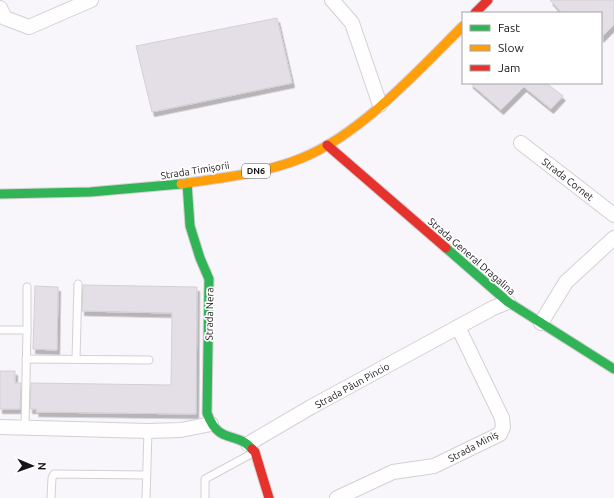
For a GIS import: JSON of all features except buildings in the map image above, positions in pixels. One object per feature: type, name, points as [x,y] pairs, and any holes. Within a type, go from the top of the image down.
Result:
[{"type":"main road","points":[[477,12],[488,0]]},
{"type":"main road","name":"Strada Timișorii","points":[[0,194],[55,194],[156,187],[187,183],[262,170],[309,154],[327,145],[358,124],[405,84],[462,27]]},
{"type":"main road","name":"Strada General Dragalina","points":[[327,145],[508,302],[614,369]]},
{"type":"main road","name":"Strada Nera","points":[[187,183],[190,226],[200,258],[209,279],[207,413],[211,424]]},
{"type":"main road","points":[[211,424],[219,433],[252,448],[270,498]]},
{"type":"street","points":[[0,8],[5,18],[29,27],[91,0]]},
{"type":"street","points":[[332,0],[352,23],[380,105]]},
{"type":"street","name":"Strada Cornet","points":[[521,143],[614,216]]},
{"type":"street","points":[[541,323],[566,282],[614,238]]},
{"type":"street","name":"Strada Păun Pincio","points":[[252,448],[311,407],[493,308],[508,302]]},
{"type":"street","name":"Strada Miniș","points":[[337,498],[393,472],[434,466],[500,434],[503,427],[502,418],[458,327]]},
{"type":"street","points":[[0,427],[148,431],[181,430],[211,424]]},
{"type":"lane","points":[[76,359],[78,284]]},
{"type":"lane","points":[[25,427],[27,287]]},
{"type":"lane","points":[[0,330],[27,330]]},
{"type":"lane","points":[[26,359],[149,360]]},
{"type":"lane","points":[[146,498],[148,431]]},
{"type":"lane","points":[[205,498],[205,479],[252,448]]},
{"type":"lane","points":[[51,498],[52,478],[54,474],[146,474]]},
{"type":"traffic: fast","points":[[187,183],[190,226],[200,258],[209,279],[207,413],[217,430],[222,434],[246,443],[252,449]]},
{"type":"traffic: fast","points":[[0,194],[90,192],[181,184]]},
{"type":"traffic: fast","points":[[446,248],[508,302],[614,369]]},
{"type":"traffic: slow","points":[[181,184],[273,168],[302,158],[324,147],[346,134],[388,100],[462,27]]},
{"type":"traffic: jam","points":[[476,12],[488,0]]},
{"type":"traffic: jam","points":[[327,145],[446,248]]},
{"type":"traffic: jam","points":[[252,449],[255,452],[269,498]]}]
